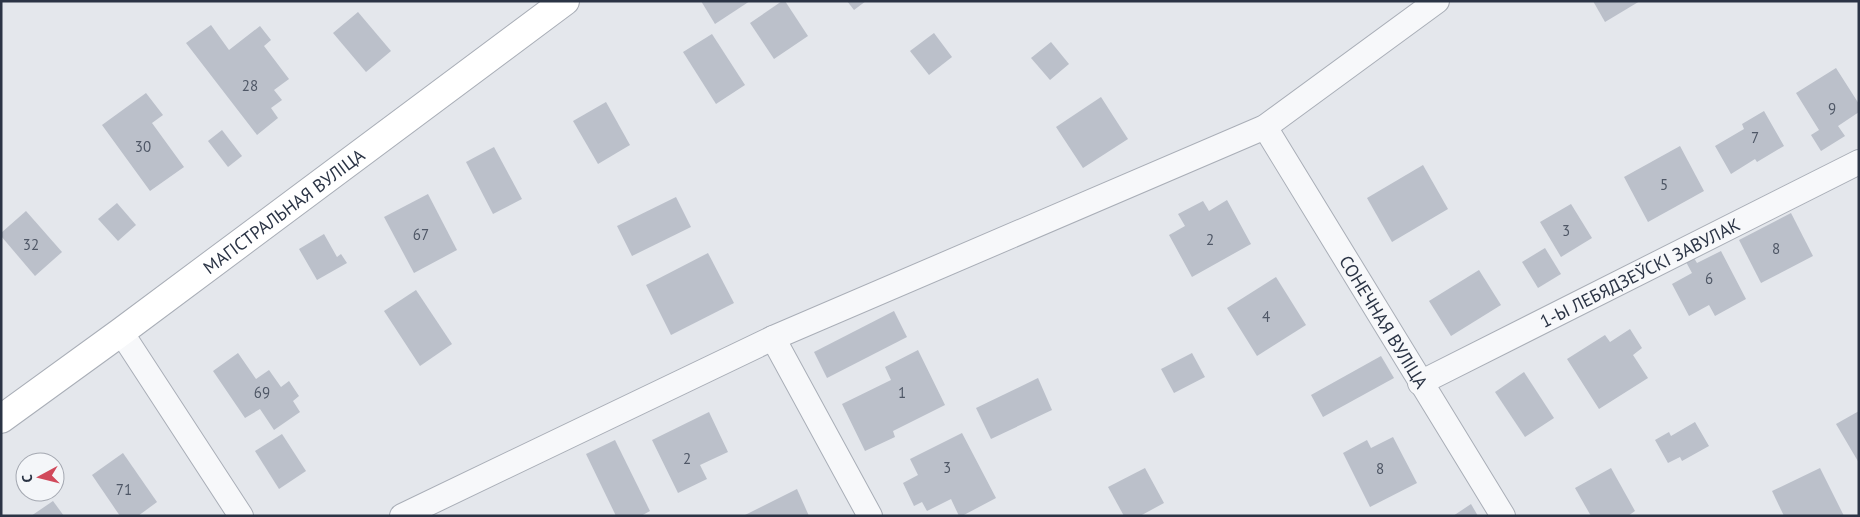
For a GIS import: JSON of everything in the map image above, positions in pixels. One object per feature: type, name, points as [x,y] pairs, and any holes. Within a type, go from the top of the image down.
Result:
[{"type":"main road","name":"МАГІСТРАЛЬНАЯ ВУЛІЦА","points":[[1,419],[121,332],[565,1]]},
{"type":"street","points":[[402,516],[774,338],[1265,127],[1437,1]]},
{"type":"street","name":"СОНЕЧНАЯ ВУЛІЦА","points":[[1265,127],[1503,516]]},
{"type":"street","name":"1-Ы ЛЕБЯДЗЕЎСКІ ЗАВУЛАК","points":[[1420,383],[1859,162]]},
{"type":"street","points":[[121,332],[241,516]]},
{"type":"street","points":[[774,338],[870,516]]},
{"type":"building","points":[[701,1],[750,1],[715,24]]},
{"type":"building","points":[[782,1],[785,1],[808,36],[774,59],[750,23]]},
{"type":"building","points":[[847,1],[866,1],[854,10]]},
{"type":"building","points":[[1593,1],[1640,1],[1605,22]]},
{"type":"building","points":[[358,12],[391,51],[366,72],[333,33]]},
{"type":"building","points":[[211,25],[229,50],[260,26],[271,40],[264,46],[289,79],[274,90],[282,100],[271,108],[278,118],[257,135],[186,43]]},
{"type":"building","points":[[934,33],[952,57],[929,75],[910,51]]},
{"type":"building","points":[[712,34],[745,85],[716,104],[683,52]]},
{"type":"building","points":[[1051,42],[1069,64],[1050,80],[1031,58]]},
{"type":"building","points":[[1836,68],[1859,104],[1859,112],[1838,126],[1845,136],[1821,151],[1811,135],[1819,130],[1796,93]]},
{"type":"building","points":[[146,93],[163,115],[152,123],[184,167],[150,191],[102,125]]},
{"type":"building","points":[[1101,97],[1128,139],[1083,168],[1056,127]]},
{"type":"building","points":[[606,102],[630,145],[598,164],[573,121]]},
{"type":"building","points":[[1764,111],[1784,146],[1757,162],[1755,159],[1731,174],[1715,146],[1744,129],[1742,124]]},
{"type":"building","points":[[222,130],[242,156],[228,167],[208,141]]},
{"type":"building","points":[[1680,146],[1704,191],[1648,222],[1624,177]]},
{"type":"building","points":[[494,147],[522,199],[493,214],[466,162]]},
{"type":"building","points":[[1423,165],[1448,209],[1392,242],[1367,198]]},
{"type":"building","points":[[428,194],[457,250],[414,273],[384,217]]},
{"type":"building","points":[[676,197],[691,227],[632,256],[617,226]]},
{"type":"building","points":[[1227,200],[1251,244],[1192,277],[1169,235],[1185,226],[1178,214],[1203,201],[1209,211]]},
{"type":"building","points":[[117,203],[136,225],[118,241],[98,219]]},
{"type":"building","points":[[1571,204],[1592,238],[1561,257],[1540,222]]},
{"type":"building","points":[[26,211],[62,252],[35,276],[1,236],[1,233]]},
{"type":"building","points":[[1791,213],[1813,256],[1761,283],[1739,240]]},
{"type":"building","points":[[324,234],[337,257],[341,254],[347,263],[317,280],[299,249]]},
{"type":"building","points":[[1545,248],[1561,274],[1538,288],[1522,262]]},
{"type":"building","points":[[1721,251],[1746,299],[1715,316],[1709,305],[1689,316],[1672,284],[1692,273],[1686,262],[1694,258],[1697,263]]},
{"type":"building","points":[[708,253],[734,303],[671,335],[646,285]]},
{"type":"building","points":[[1479,270],[1501,305],[1451,336],[1429,301]]},
{"type":"building","points":[[1276,277],[1306,325],[1257,356],[1227,308]]},
{"type":"building","points":[[416,290],[452,344],[420,366],[384,311]]},
{"type":"building","points":[[894,311],[907,337],[827,378],[814,352]]},
{"type":"building","points":[[1630,329],[1642,348],[1633,355],[1648,378],[1599,409],[1567,359],[1605,335],[1610,342]]},
{"type":"building","points":[[918,350],[945,405],[893,431],[895,437],[865,451],[842,404],[891,380],[885,367]]},
{"type":"building","points":[[238,353],[256,379],[269,370],[281,387],[289,381],[299,396],[293,401],[300,412],[274,430],[260,409],[245,418],[213,371]]},
{"type":"building","points":[[1192,353],[1205,377],[1174,393],[1161,369]]},
{"type":"building","points":[[1381,356],[1394,378],[1323,417],[1311,395]]},
{"type":"building","points":[[1524,372],[1554,418],[1525,437],[1495,392]]},
{"type":"building","points":[[1038,378],[1052,410],[991,439],[976,408]]},
{"type":"building","points":[[1859,411],[1859,463],[1836,424]]},
{"type":"building","points":[[709,412],[728,452],[700,465],[707,479],[678,493],[652,440]]},
{"type":"building","points":[[1695,422],[1709,446],[1682,461],[1680,457],[1668,463],[1655,440],[1669,432],[1671,436]]},
{"type":"building","points":[[962,433],[996,498],[962,516],[959,516],[951,499],[927,511],[922,502],[914,506],[903,483],[918,475],[910,459]]},
{"type":"building","points":[[282,434],[306,471],[279,489],[255,451]]},
{"type":"building","points":[[1393,437],[1417,483],[1370,507],[1343,453],[1367,440],[1371,448]]},
{"type":"building","points":[[615,440],[650,511],[641,516],[616,516],[586,454]]},
{"type":"building","points":[[123,453],[157,502],[138,516],[120,516],[92,475]]},
{"type":"building","points":[[1145,468],[1164,503],[1140,516],[1124,516],[1108,487]]},
{"type":"building","points":[[1611,468],[1635,511],[1628,516],[1591,516],[1575,488]]},
{"type":"building","points":[[1820,468],[1844,516],[1784,516],[1772,491]]},
{"type":"building","points":[[797,489],[809,516],[743,516]]},
{"type":"building","points":[[54,502],[64,516],[31,516]]},
{"type":"building","points":[[1471,504],[1478,516],[1453,516]]}]
